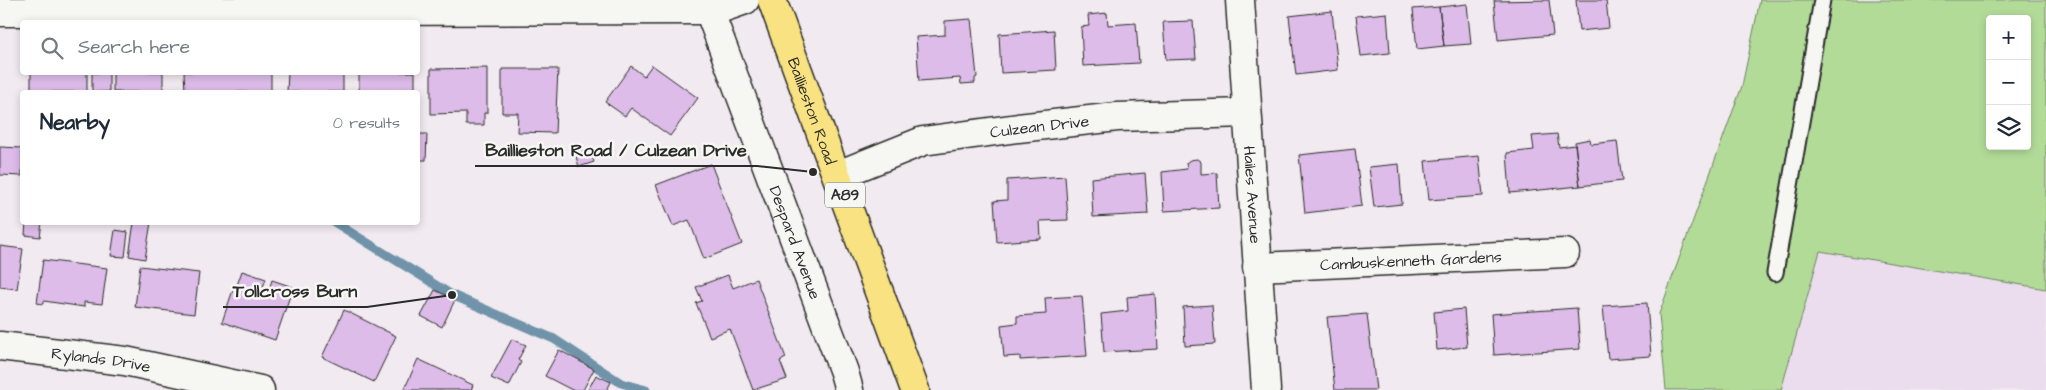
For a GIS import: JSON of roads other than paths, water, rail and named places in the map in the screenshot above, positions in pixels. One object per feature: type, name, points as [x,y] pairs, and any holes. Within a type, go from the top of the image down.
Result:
[{"type":"main road","name":"Baillieston Road","points":[[772,0],[916,390]]},
{"type":"street","points":[[0,12],[368,6],[709,10],[722,8],[745,0]]},
{"type":"street","name":"Hailes Avenue","points":[[1240,0],[1246,114],[1266,390]]},
{"type":"street","name":"Despard Avenue","points":[[709,10],[844,372],[849,390]]},
{"type":"street","name":"Culzean Drive","points":[[838,175],[923,141],[1118,117],[1246,114]]},
{"type":"street","name":"Cambuskenneth Gardens","points":[[1257,267],[1565,253]]},
{"type":"street","name":"Rylands Drive","points":[[0,346],[125,361],[260,390]]},
{"type":"lane","points":[[1775,273],[1822,0]]},
{"type":"waterway","points":[[339,225],[452,295],[554,339],[621,383],[646,390]]},
{"type":"place","name":"Baillieston Road / Culzean Drive","points":[[813,172]]},
{"type":"place","name":"Tollcross Burn","points":[[452,295]]}]
